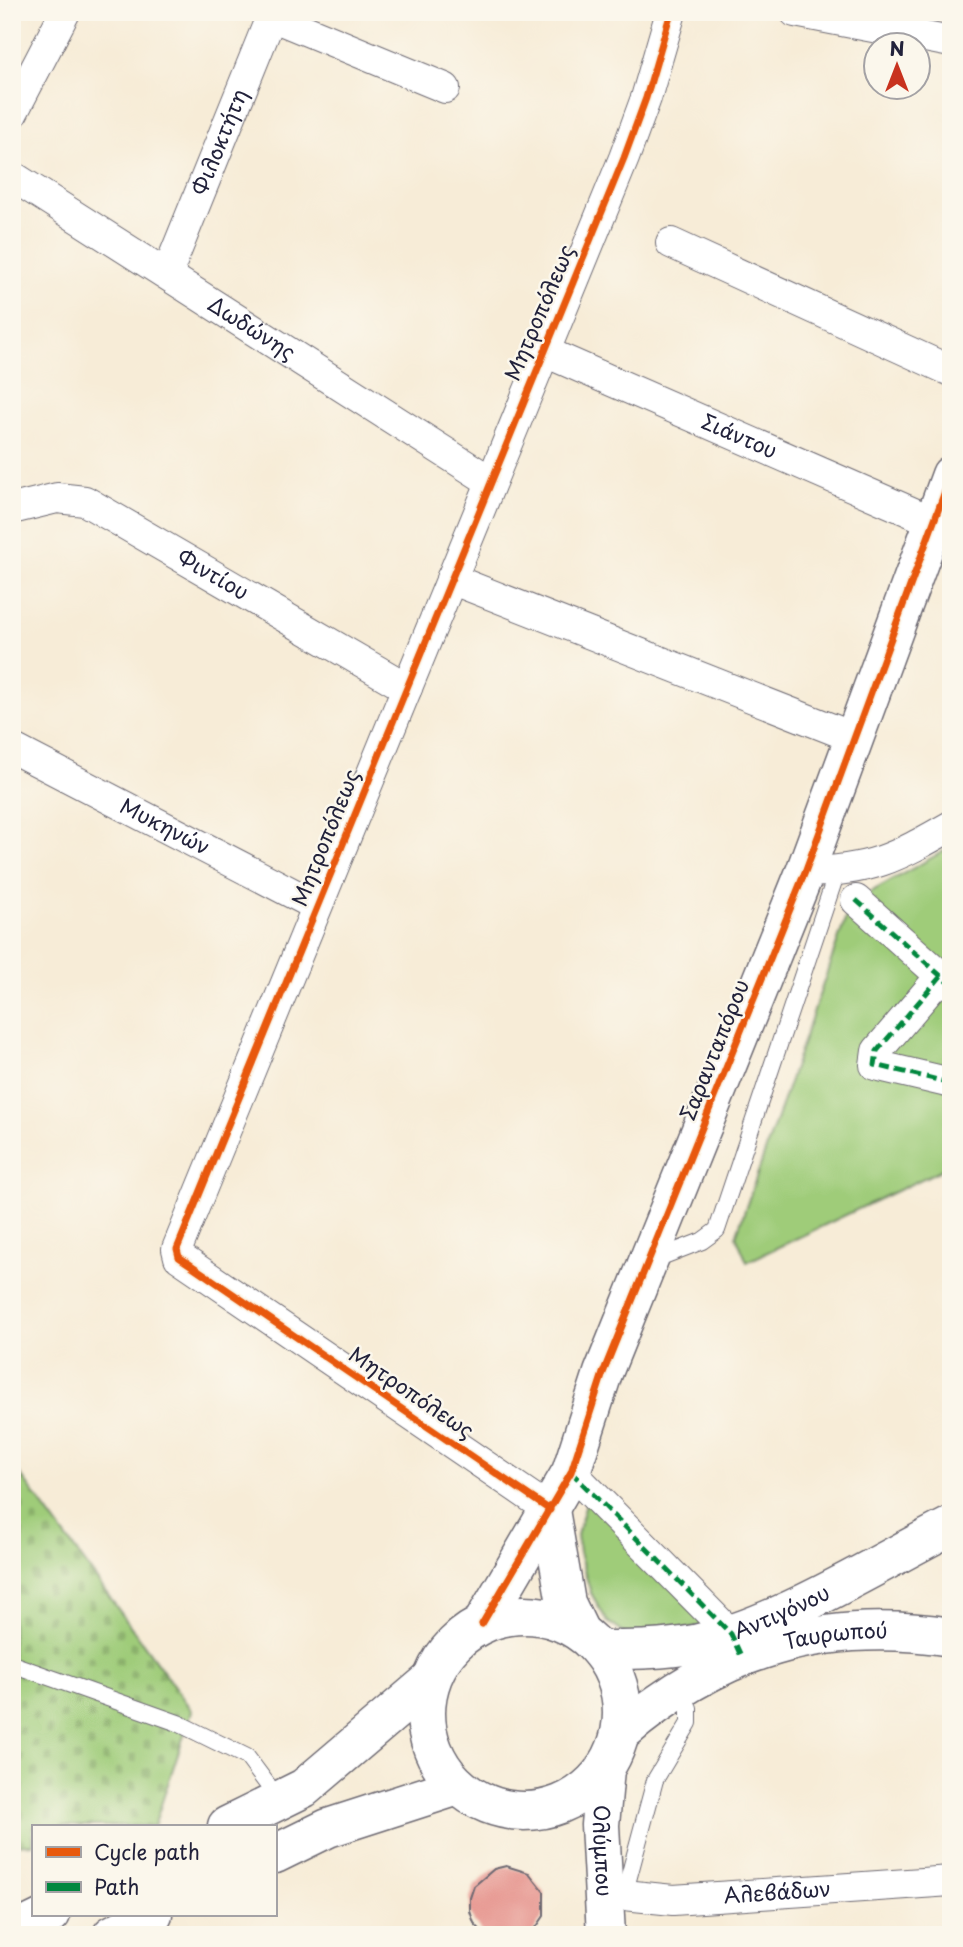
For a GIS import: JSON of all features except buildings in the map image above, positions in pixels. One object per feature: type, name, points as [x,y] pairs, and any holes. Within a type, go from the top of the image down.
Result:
[{"type":"main road","name":"Σαρανταπόρου","points":[[482,1624],[571,1472],[603,1373],[648,1263],[821,872],[855,738],[951,475]]},
{"type":"main road","points":[[550,1510],[566,1603],[590,1641],[612,1668],[620,1689],[621,1733],[605,1769],[589,1787],[570,1800],[547,1809],[524,1812],[489,1805],[458,1786],[444,1772],[428,1738],[426,1708],[431,1680],[442,1657],[460,1638],[482,1624],[506,1616],[532,1615],[558,1620],[590,1641]]},
{"type":"main road","name":"Αντιγόνου","points":[[590,1641],[655,1650],[736,1645],[780,1613],[951,1526]]},
{"type":"main road","name":"Ταυρωπού","points":[[621,1733],[736,1645],[838,1633],[909,1631],[951,1637]]},
{"type":"main road","points":[[229,1825],[303,1788],[431,1680]]},
{"type":"main road","name":"Ολύμπου","points":[[605,1769],[600,1825],[615,1894],[606,1935]]},
{"type":"main road","points":[[276,1854],[328,1828],[458,1786]]},
{"type":"main road","points":[[12,1933],[47,1916]]},
{"type":"main road","points":[[111,1935],[149,1916]]},
{"type":"street","points":[[12,114],[65,12]]},
{"type":"street","name":"Μητροπόλεως","points":[[550,1510],[178,1257],[178,1242],[624,158],[654,74],[671,12]]},
{"type":"street","points":[[795,12],[951,42]]},
{"type":"street","points":[[272,14],[446,88]]},
{"type":"street","name":"Φιλοκτήτη","points":[[167,274],[272,14]]},
{"type":"street","name":"Δωδώνης","points":[[12,176],[490,481]]},
{"type":"street","points":[[671,243],[951,371]]},
{"type":"street","name":"Σιάντου","points":[[543,351],[934,522]]},
{"type":"street","name":"Φιντίου","points":[[12,509],[57,498],[85,501],[407,688]]},
{"type":"street","points":[[451,579],[855,738]]},
{"type":"street","name":"Μυκηνών","points":[[12,748],[317,906]]},
{"type":"street","points":[[821,872],[883,863],[951,826]]},
{"type":"street","points":[[856,900],[946,981],[877,1051],[875,1065],[951,1083]]},
{"type":"street","points":[[571,1472],[736,1645]]},
{"type":"street","name":"Αλεβάδων","points":[[615,1894],[673,1900],[951,1881]]},
{"type":"lane","points":[[648,1263],[702,1241],[717,1230],[821,872]]},
{"type":"lane","points":[[12,1664],[178,1723],[247,1757],[279,1800]]},
{"type":"lane","points":[[615,1894],[655,1780],[689,1723],[689,1708],[679,1687]]},
{"type":"green space","points":[[951,847],[951,1165],[747,1262],[736,1236],[851,903]]},
{"type":"green space","points":[[12,1463],[192,1711],[154,1825],[32,1825],[32,1844],[12,1845]]},
{"type":"green space","points":[[588,1496],[714,1624],[629,1637],[607,1621],[591,1593],[579,1553],[577,1535]]},
{"type":"marked path","points":[[856,900],[951,985]]},
{"type":"marked path","points":[[941,976],[877,1051],[875,1065],[951,1083]]},
{"type":"marked path","points":[[571,1472],[731,1634],[741,1656]]},
{"type":"cycle path","points":[[550,1510],[179,1257],[177,1249],[624,158],[646,98],[671,12]]},
{"type":"cycle path","points":[[482,1624],[571,1472],[603,1373],[805,872],[951,475]]}]
